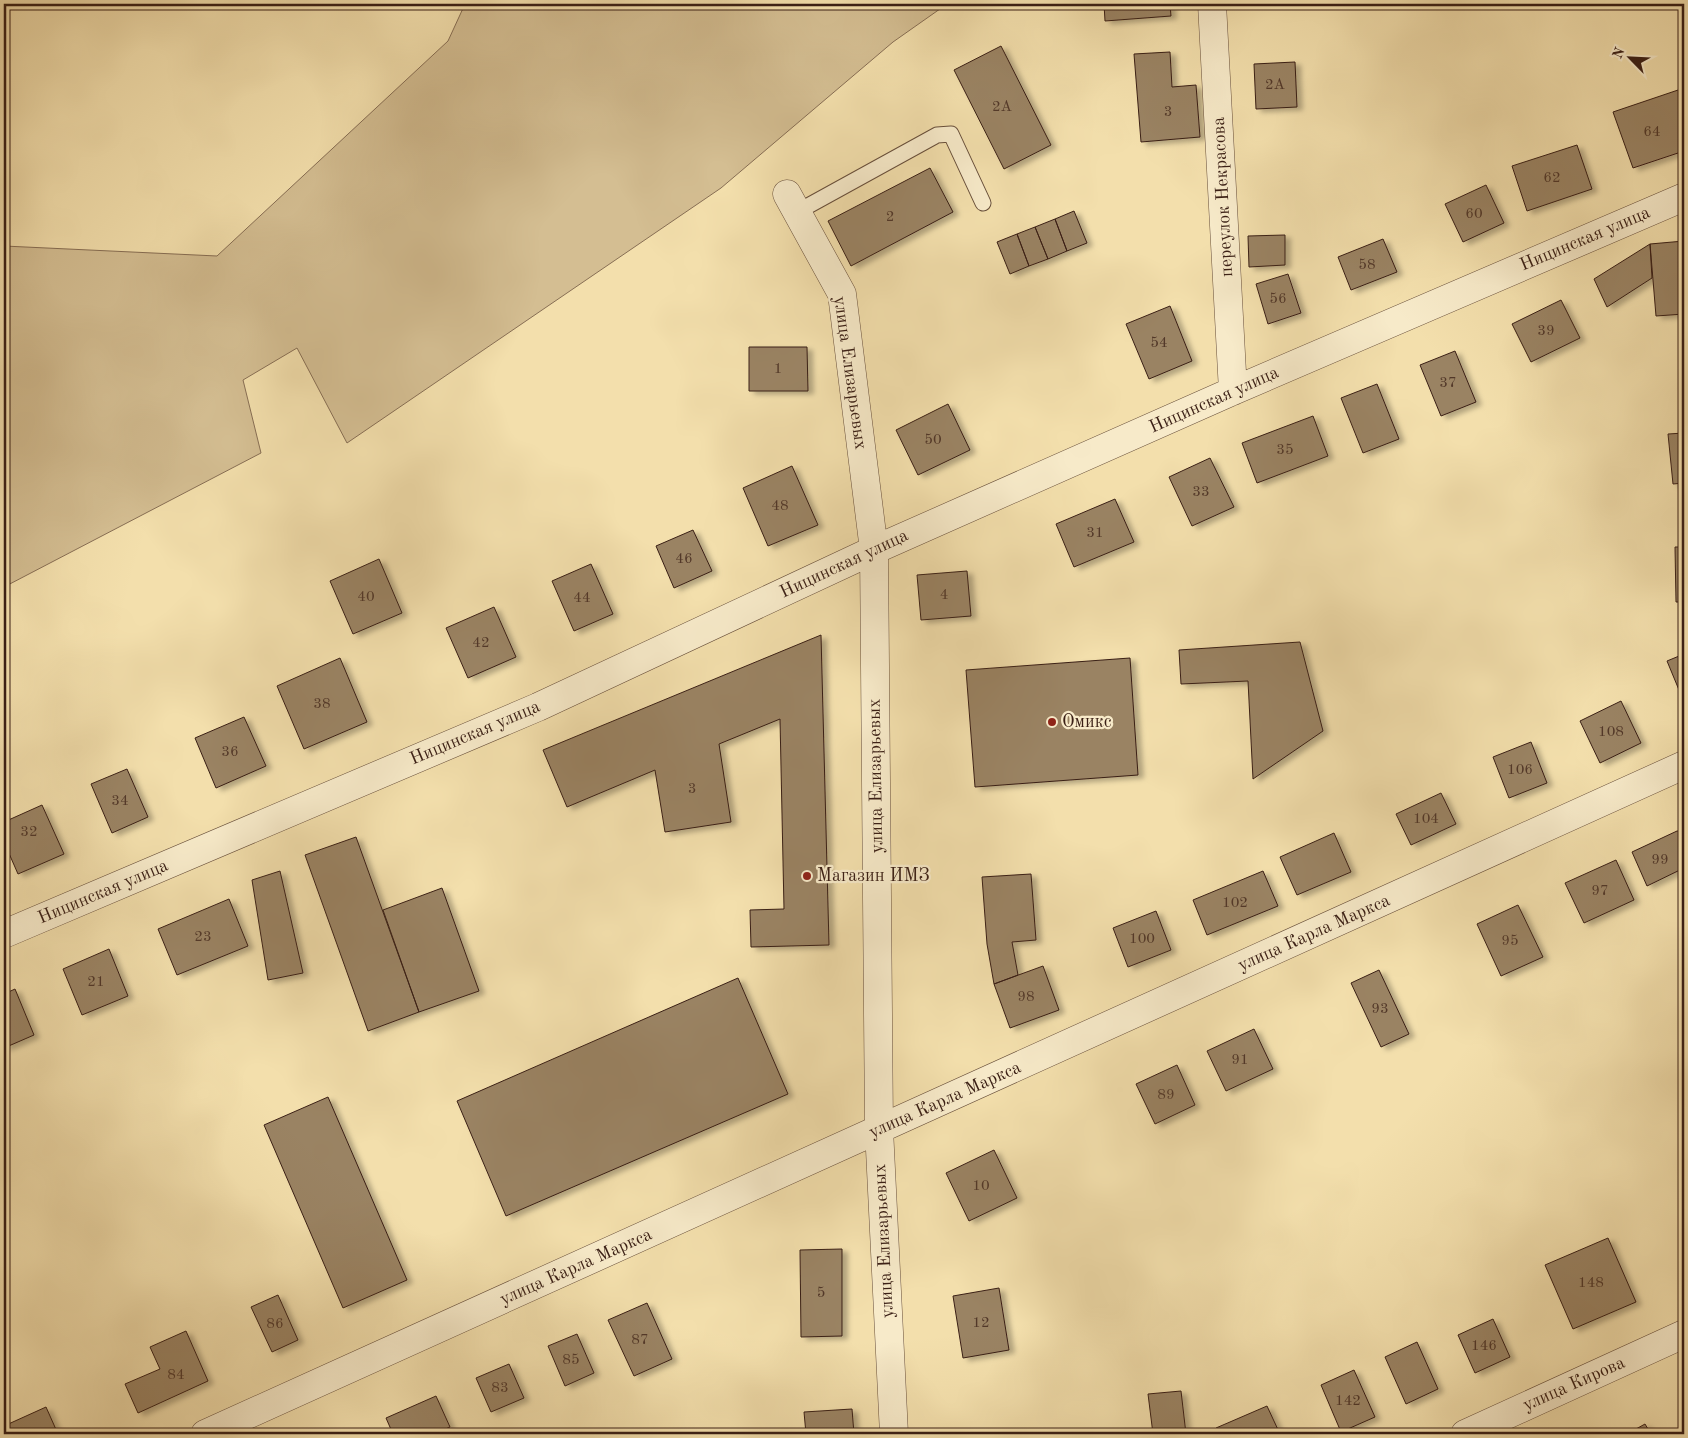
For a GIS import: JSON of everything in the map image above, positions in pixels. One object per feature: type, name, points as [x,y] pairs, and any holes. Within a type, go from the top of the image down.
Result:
[{"type":"street","name":"переулок Некрасова","points":[[1212,4],[1233,391]]},
{"type":"street","name":"Ницинская улица","points":[[4,934],[538,707],[874,550],[1233,391],[1684,197]]},
{"type":"street","name":"улица Елизарьевых","points":[[792,203],[842,294],[874,550],[879,1129],[894,1434]]},
{"type":"street","name":"улица Карла Маркса","points":[[205,1434],[1684,765]]},
{"type":"street","name":"улица Кирова","points":[[1465,1434],[1684,1334]]},
{"type":"lane","points":[[792,203],[938,135],[951,134],[983,203]]},
{"type":"shaded area","points":[[465,4],[947,4],[893,42],[721,188],[347,443],[297,348],[243,380],[261,453],[4,587],[4,246],[217,256],[448,41]]},
{"type":"building","points":[[1104,4],[1170,4],[1171,16],[1105,21]]},
{"type":"building","points":[[1001,46],[1051,145],[1004,169],[954,70]]},
{"type":"building","points":[[1170,52],[1172,87],[1196,85],[1200,137],[1141,142],[1134,54]]},
{"type":"building","points":[[1295,62],[1297,107],[1256,109],[1254,64]]},
{"type":"building","points":[[1684,88],[1684,151],[1633,168],[1613,112]]},
{"type":"building","points":[[1577,145],[1592,189],[1527,211],[1512,166]]},
{"type":"building","points":[[930,168],[953,212],[851,266],[828,221]]},
{"type":"building","points":[[1486,185],[1504,223],[1463,242],[1445,204]]},
{"type":"building","points":[[1074,211],[1087,243],[1067,251],[1055,219]]},
{"type":"building","points":[[1055,219],[1067,251],[1048,259],[1035,227]]},
{"type":"building","points":[[1035,227],[1048,259],[1029,266],[1017,234]]},
{"type":"building","points":[[1017,234],[1029,266],[1010,274],[997,242]]},
{"type":"building","points":[[1285,235],[1285,265],[1249,267],[1248,236]]},
{"type":"building","points":[[1383,239],[1397,272],[1351,290],[1338,257]]},
{"type":"building","points":[[1684,241],[1684,314],[1656,316],[1650,244]]},
{"type":"building","points":[[1650,244],[1652,278],[1607,307],[1594,279]]},
{"type":"building","points":[[1288,274],[1301,313],[1268,324],[1256,284]]},
{"type":"building","points":[[1561,300],[1580,338],[1531,362],[1512,324]]},
{"type":"building","points":[[1170,306],[1192,361],[1149,379],[1126,324]]},
{"type":"building","points":[[749,347],[807,347],[808,391],[749,391]]},
{"type":"building","points":[[1455,351],[1476,402],[1441,416],[1420,365]]},
{"type":"building","points":[[1377,384],[1399,439],[1363,453],[1341,398]]},
{"type":"building","points":[[948,404],[970,450],[918,475],[896,430]]},
{"type":"building","points":[[1313,416],[1328,456],[1257,483],[1242,443]]},
{"type":"building","points":[[1684,433],[1684,483],[1673,484],[1668,434]]},
{"type":"building","points":[[1210,458],[1234,507],[1192,526],[1169,477]]},
{"type":"building","points":[[792,466],[818,525],[768,546],[743,488]]},
{"type":"building","points":[[1115,499],[1134,542],[1074,567],[1056,524]]},
{"type":"building","points":[[693,530],[712,571],[674,588],[656,546]]},
{"type":"building","points":[[1675,547],[1684,547],[1684,602],[1676,602]]},
{"type":"building","points":[[379,559],[402,613],[353,634],[330,581]]},
{"type":"building","points":[[591,564],[613,614],[574,631],[552,581]]},
{"type":"building","points":[[967,571],[971,616],[921,620],[917,575]]},
{"type":"building","points":[[494,607],[516,657],[468,678],[446,628]]},
{"type":"building","points":[[821,635],[829,945],[751,947],[750,910],[784,909],[780,719],[719,744],[731,822],[665,832],[655,770],[567,807],[543,750]]},
{"type":"building","points":[[1300,642],[1323,731],[1253,779],[1248,681],[1181,684],[1179,650]]},
{"type":"building","points":[[1684,654],[1684,702],[1667,661]]},
{"type":"building","points":[[340,658],[367,722],[304,749],[277,686]]},
{"type":"building","points":[[1130,658],[1138,775],[975,787],[966,670]]},
{"type":"building","points":[[1621,701],[1641,743],[1600,763],[1580,721]]},
{"type":"building","points":[[244,717],[266,766],[216,788],[195,738]]},
{"type":"building","points":[[1531,742],[1547,783],[1509,798],[1493,757]]},
{"type":"building","points":[[127,769],[148,817],[112,833],[91,784]]},
{"type":"building","points":[[1441,793],[1456,824],[1411,845],[1396,814]]},
{"type":"building","points":[[42,805],[64,854],[18,874],[4,842],[4,822]]},
{"type":"building","points":[[1677,831],[1684,831],[1684,868],[1647,886],[1632,852]]},
{"type":"building","points":[[1334,833],[1351,872],[1297,895],[1280,857]]},
{"type":"building","points":[[356,837],[419,1012],[368,1031],[305,855]]},
{"type":"building","points":[[1616,860],[1634,900],[1584,923],[1565,883]]},
{"type":"building","points":[[280,871],[303,973],[268,980],[252,880]]},
{"type":"building","points":[[1263,871],[1278,906],[1207,935],[1193,900]]},
{"type":"building","points":[[1031,874],[1036,940],[1012,942],[1018,975],[994,984],[987,944],[982,877]]},
{"type":"building","points":[[442,888],[479,991],[419,1012],[383,910]]},
{"type":"building","points":[[229,899],[248,946],[177,975],[158,929]]},
{"type":"building","points":[[1518,905],[1543,957],[1501,976],[1477,924]]},
{"type":"building","points":[[1156,911],[1171,950],[1128,967],[1113,928]]},
{"type":"building","points":[[109,949],[128,996],[82,1015],[63,969]]},
{"type":"building","points":[[1043,966],[1059,1010],[1010,1028],[994,984]]},
{"type":"building","points":[[1379,970],[1409,1034],[1381,1047],[1351,983]]},
{"type":"building","points":[[738,978],[788,1094],[506,1216],[457,1101]]},
{"type":"building","points":[[15,989],[34,1035],[4,1048],[4,994]]},
{"type":"building","points":[[1254,1029],[1273,1069],[1226,1091],[1207,1051]]},
{"type":"building","points":[[1177,1065],[1195,1105],[1155,1124],[1136,1084]]},
{"type":"building","points":[[328,1097],[407,1280],[343,1308],[264,1125]]},
{"type":"building","points":[[994,1150],[1017,1198],[969,1221],[946,1173]]},
{"type":"building","points":[[1608,1238],[1636,1302],[1573,1329],[1545,1265]]},
{"type":"building","points":[[842,1249],[842,1336],[801,1337],[800,1250]]},
{"type":"building","points":[[999,1288],[1009,1350],[963,1358],[953,1296]]},
{"type":"building","points":[[278,1295],[298,1340],[272,1352],[251,1307]]},
{"type":"building","points":[[647,1303],[672,1359],[634,1376],[608,1320]]},
{"type":"building","points":[[1493,1319],[1510,1357],[1475,1373],[1458,1335]]},
{"type":"building","points":[[186,1331],[208,1381],[138,1413],[125,1384],[160,1369],[150,1347]]},
{"type":"building","points":[[577,1334],[594,1373],[565,1386],[548,1346]]},
{"type":"building","points":[[1417,1342],[1438,1389],[1406,1404],[1385,1357]]},
{"type":"building","points":[[509,1364],[524,1398],[491,1412],[476,1378]]},
{"type":"building","points":[[1354,1370],[1375,1417],[1341,1432],[1321,1385]]},
{"type":"building","points":[[1181,1391],[1186,1434],[1153,1434],[1148,1394]]},
{"type":"building","points":[[436,1396],[450,1427],[434,1434],[393,1434],[386,1418]]},
{"type":"building","points":[[1267,1406],[1280,1434],[1219,1434],[1216,1428]]},
{"type":"building","points":[[46,1407],[58,1434],[4,1434],[4,1426]]},
{"type":"building","points":[[852,1409],[854,1434],[806,1434],[804,1412]]},
{"type":"building","points":[[1645,1424],[1651,1434],[1627,1434]]},
{"type":"place","name":"Омикс","points":[[1052,722]]},
{"type":"place","name":"Магазин ИМЗ","points":[[807,876]]}]
